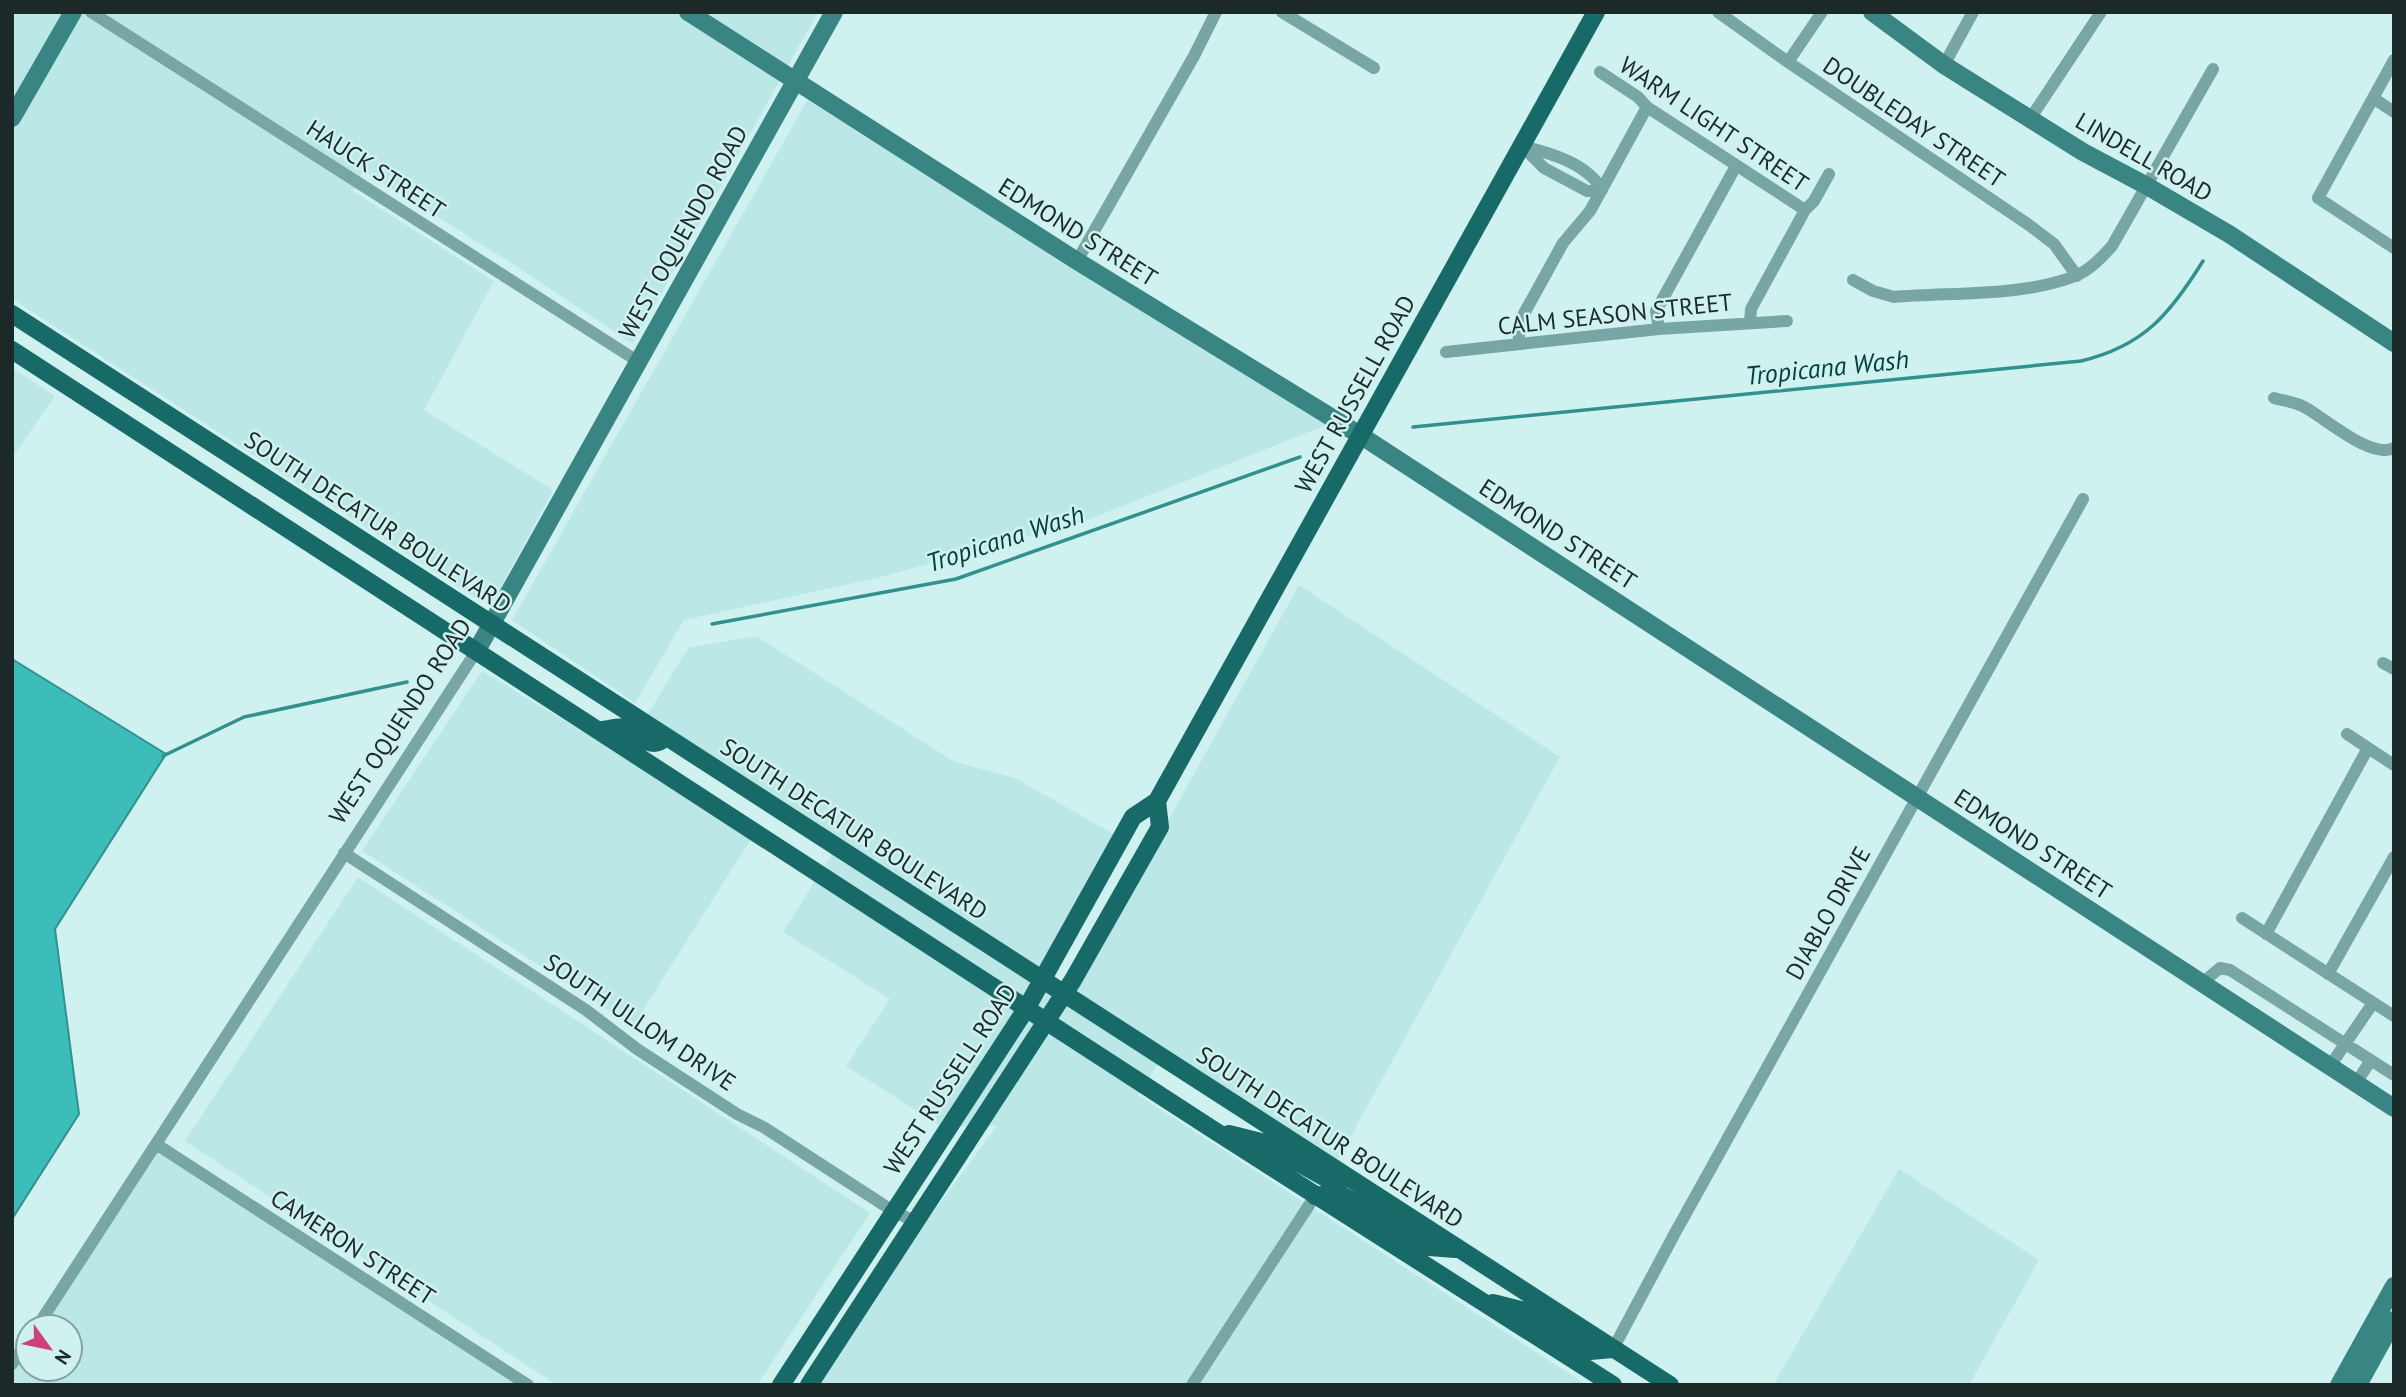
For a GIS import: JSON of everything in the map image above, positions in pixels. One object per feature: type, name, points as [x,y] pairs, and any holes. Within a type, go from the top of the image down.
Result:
[{"type":"main road","name":"WEST RUSSELL ROAD","points":[[780,1385],[1026,1009],[1133,817],[1157,801],[1596,12]]},
{"type":"main road","name":"SOUTH DECATUR BOULEVARD","points":[[12,314],[1670,1385]]},
{"type":"main road","points":[[12,350],[1315,1196],[1613,1385]]},
{"type":"main road","points":[[600,730],[624,728],[653,743],[661,742],[666,737]]},
{"type":"main road","name":"WEST RUSSELL ROAD","points":[[809,1385],[1063,994],[1160,827],[1157,801]]},
{"type":"main road","points":[[1212,1129],[1261,1142],[1329,1180],[1349,1178]]},
{"type":"main road","points":[[1315,1196],[1337,1192],[1429,1247],[1459,1250]]},
{"type":"main road","points":[[1478,1299],[1525,1311],[1590,1351],[1613,1349]]},
{"type":"street","points":[[12,118],[73,12]]},
{"type":"street","name":"HAUCK STREET","points":[[91,12],[639,362]]},
{"type":"street","name":"EDMOND STREET","points":[[688,12],[1077,261],[1360,435],[2394,1108]]},
{"type":"street","name":"WEST OQUENDO ROAD","points":[[46,1313],[477,650],[834,12]]},
{"type":"street","points":[[1077,261],[1194,57],[1216,12]]},
{"type":"street","points":[[1282,12],[1374,68]]},
{"type":"street","name":"DOUBLEDAY STREET","points":[[1718,12],[2029,225],[2054,244],[2077,276]]},
{"type":"street","points":[[1788,62],[1822,12]]},
{"type":"street","name":"LINDELL ROAD","points":[[1872,12],[1944,65],[2083,152],[2147,186],[2254,250],[2394,343]]},
{"type":"street","points":[[1944,65],[1973,12]]},
{"type":"street","points":[[2030,119],[2101,12]]},
{"type":"street","points":[[2394,60],[2318,198],[2394,248]]},
{"type":"street","points":[[1853,279],[1873,291],[1894,298],[2027,289],[2077,276],[2112,246],[2213,69]]},
{"type":"street","name":"WARM LIGHT STREET","points":[[1600,72],[1647,107],[1805,211]]},
{"type":"street","points":[[2373,98],[2394,112]]},
{"type":"street","points":[[1518,344],[1521,319],[1563,243],[1590,211],[1647,107]]},
{"type":"street","points":[[1522,146],[1552,154],[1595,177],[1602,190]]},
{"type":"street","points":[[1658,329],[1656,311],[1736,166]]},
{"type":"street","points":[[1750,322],[1751,309],[1805,211],[1814,201],[1829,174]]},
{"type":"street","name":"CALM SEASON STREET","points":[[1446,352],[1658,329],[1787,321]]},
{"type":"street","points":[[2274,398],[2304,406],[2367,447],[2388,451],[2394,448]]},
{"type":"street","name":"DIABLO DRIVE","points":[[1613,1349],[2083,499]]},
{"type":"street","points":[[2347,734],[2394,765]]},
{"type":"street","points":[[2266,934],[2368,748]]},
{"type":"street","name":"SOUTH ULLOM DRIVE","points":[[344,853],[586,1010],[636,1049],[737,1114],[765,1128],[892,1211],[914,1221]]},
{"type":"street","points":[[2329,974],[2394,857]]},
{"type":"street","points":[[2242,918],[2394,1016]]},
{"type":"street","points":[[2202,983],[2220,968],[2230,970],[2394,1075]]},
{"type":"street","points":[[2330,1066],[2373,1003]]},
{"type":"street","points":[[2356,1083],[2371,1060]]},
{"type":"street","name":"CAMERON STREET","points":[[156,1144],[527,1385]]},
{"type":"street","points":[[1192,1385],[1315,1196]]},
{"type":"street","points":[[2358,1385],[2369,1347],[2394,1286]]},
{"type":"street","points":[[2339,1385],[2394,1320]]},
{"type":"shaded area","points":[[12,12],[818,12],[633,344],[508,261],[363,171],[353,191],[494,281],[424,410],[553,490],[496,596],[481,602],[12,299]]},
{"type":"shaded area","points":[[808,99],[1334,422],[1085,521],[877,578],[684,620],[635,703],[512,620]]},
{"type":"shaded area","points":[[12,368],[55,396],[12,458]]},
{"type":"shaded area","points":[[1299,585],[1560,757],[1336,1163],[1166,1052],[1138,1095],[1587,1385],[805,1385],[997,1126],[942,1127],[846,1066],[890,999],[783,932],[841,840],[648,714],[688,648],[756,636],[955,762],[1015,778],[1115,835],[1038,969],[1074,990]]},
{"type":"shaded area","points":[[482,671],[610,748],[751,839],[633,1026],[362,851]]},
{"type":"shaded area","points":[[358,877],[870,1213],[757,1385],[557,1385],[185,1141]]},
{"type":"shaded area","points":[[156,1144],[528,1385],[12,1385],[14,1362],[14,1383],[84,1383],[84,1313],[46,1313]]},
{"type":"shaded area","points":[[1899,1169],[2039,1260],[1969,1385],[1773,1385]]},
{"type":"water","points":[[12,659],[166,754],[55,929],[79,1114],[12,1219]]},
{"type":"waterway","name":"Tropicana Wash","points":[[1413,427],[2081,361],[2103,355],[2139,337],[2167,312],[2203,261]]},
{"type":"waterway","name":"Tropicana Wash","points":[[712,624],[956,579],[1300,457]]},
{"type":"waterway","points":[[163,756],[244,717],[407,682]]}]
